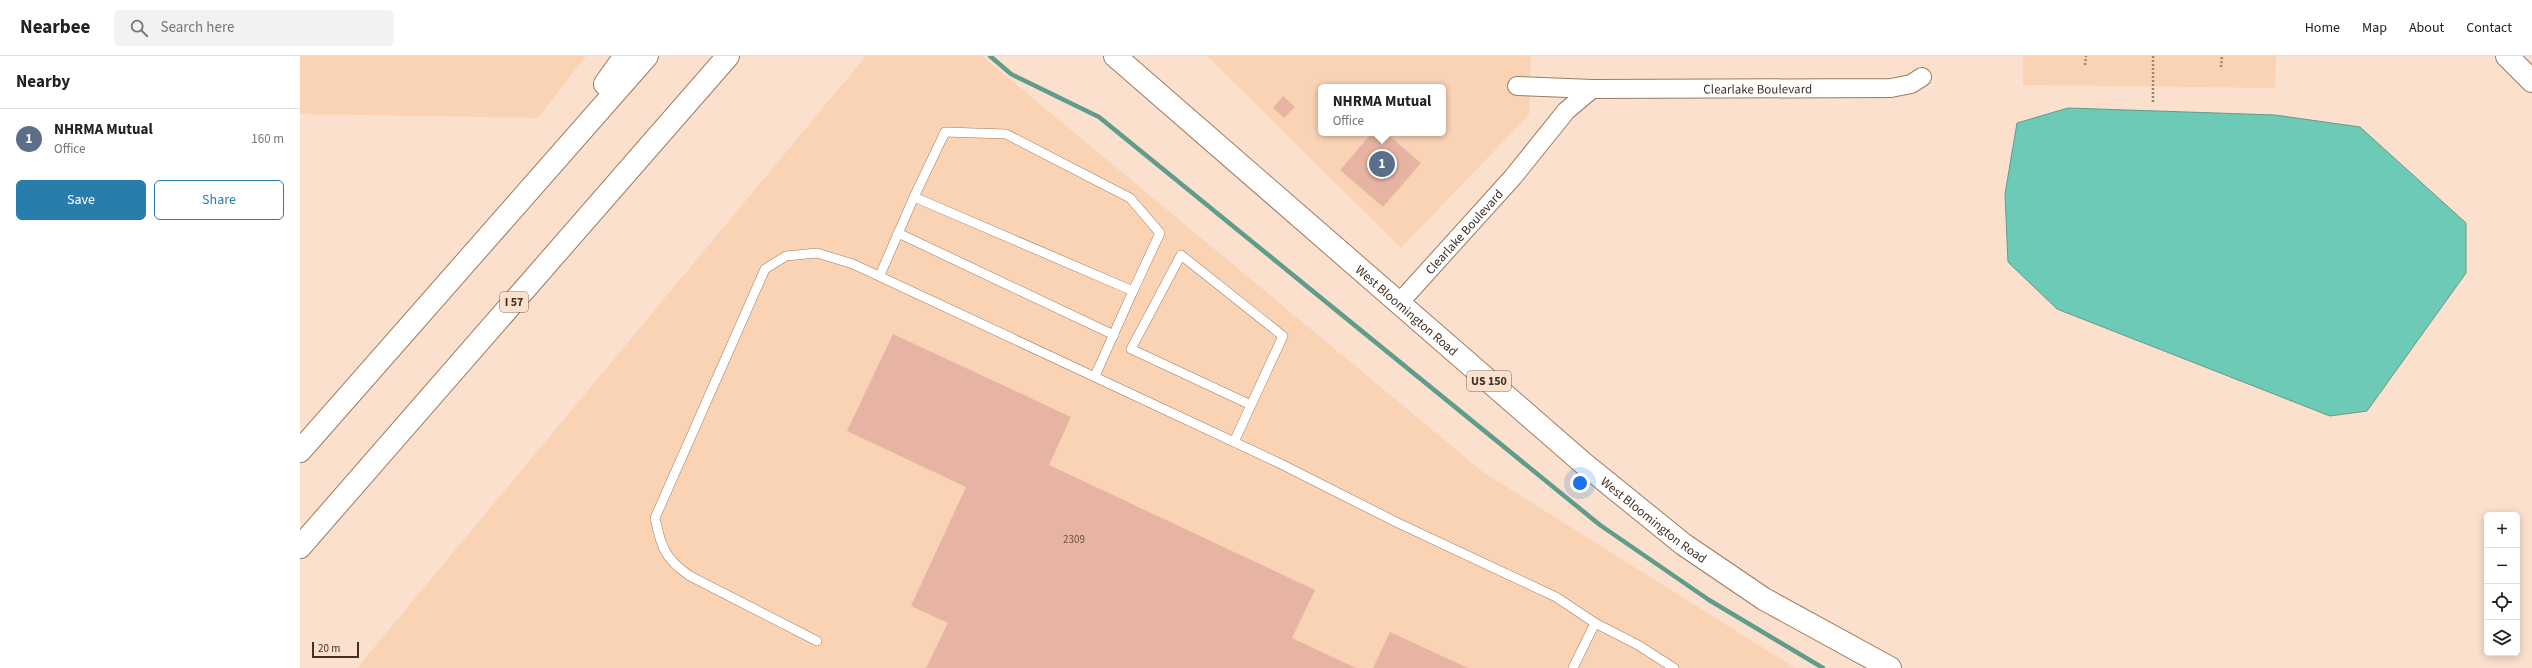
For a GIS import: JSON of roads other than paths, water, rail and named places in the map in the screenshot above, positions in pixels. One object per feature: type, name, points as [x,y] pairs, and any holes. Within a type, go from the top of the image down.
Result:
[{"type":"main road","points":[[541,177],[626,56]]},
{"type":"main road","points":[[300,451],[646,56]]},
{"type":"main road","name":"I 57","points":[[300,547],[728,56]]},
{"type":"main road","name":"West Bloomington Road","points":[[1115,56],[1331,246],[1400,302],[1583,463],[1683,544],[1764,599],[1890,668]]},
{"type":"main road","points":[[2507,56],[2532,81]]},
{"type":"street","name":"Clearlake Boulevard","points":[[1518,86],[1592,89],[1891,88],[1911,84],[1922,77]]},
{"type":"street","name":"Clearlake Boulevard","points":[[1400,302],[1513,177],[1566,111],[1592,89]]},
{"type":"lane","points":[[880,275],[914,197],[945,132],[1006,134],[1130,198],[1160,233],[1095,376]]},
{"type":"lane","points":[[914,197],[1133,291]]},
{"type":"lane","points":[[898,234],[1114,335]]},
{"type":"lane","points":[[816,641],[690,576],[672,564],[660,540],[655,518],[765,269],[786,256],[816,253],[853,264],[880,275],[1234,442],[1556,597],[1595,623],[1638,645],[1674,668]]},
{"type":"lane","points":[[1234,442],[1283,336],[1181,255],[1132,349],[1251,405]]},
{"type":"lane","points":[[1573,668],[1595,623]]},
{"type":"water","points":[[2068,108],[2275,115],[2360,127],[2466,223],[2466,273],[2367,411],[2330,416],[2057,309],[2008,262],[2005,194],[2017,123]]},
{"type":"waterway","points":[[990,56],[1011,74],[1099,117],[1600,525],[1709,600],[1823,668]]},
{"type":"place","name":"NHRMA Mutual","points":[[1382,164]]}]
